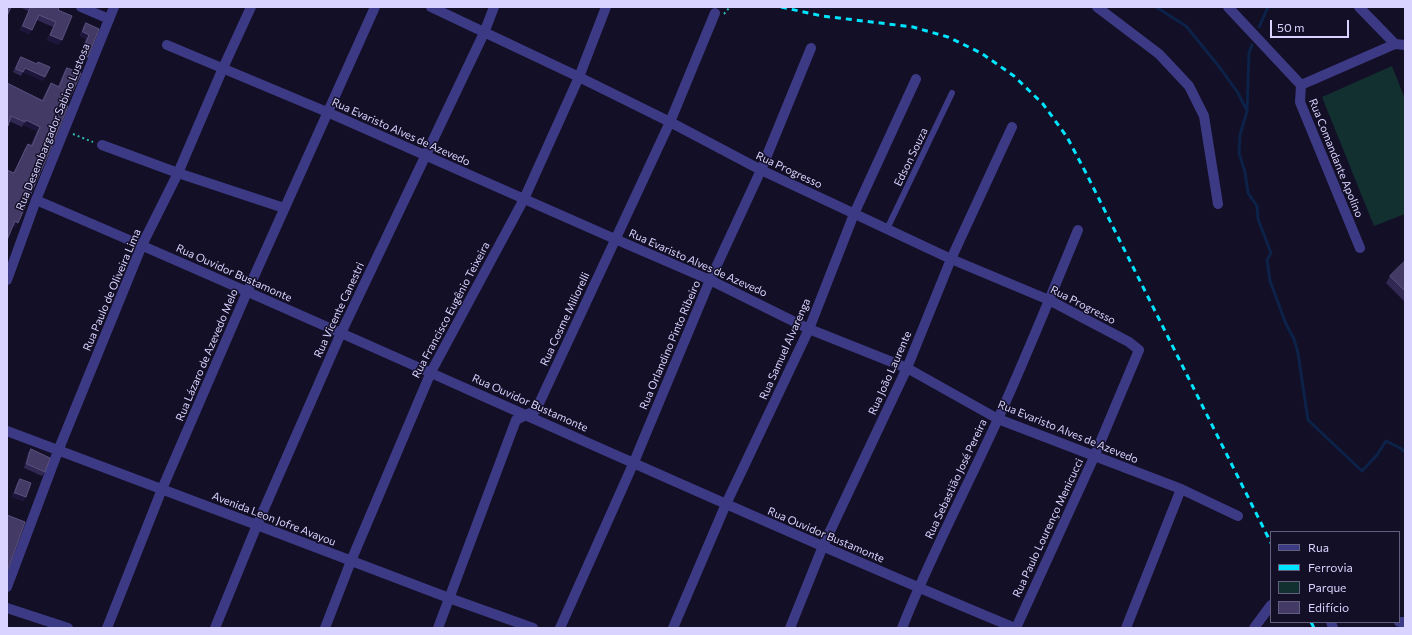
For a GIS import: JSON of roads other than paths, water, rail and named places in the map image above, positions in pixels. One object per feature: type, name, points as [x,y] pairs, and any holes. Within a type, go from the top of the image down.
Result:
[{"type":"street","points":[[81,7],[109,19]]},
{"type":"street","name":"Rua Desembargador Sabino Lustosa","points":[[7,280],[36,200],[114,7]]},
{"type":"street","name":"Rua Paulo de Oliveira Lima","points":[[7,587],[58,451],[142,245],[178,173],[251,7]]},
{"type":"street","name":"Rua Lázaro de Azevedo Melo","points":[[107,628],[162,489],[247,292],[375,7]]},
{"type":"street","name":"Rua Progresso","points":[[431,7],[670,122],[760,170],[951,259],[1049,300],[1129,342],[1139,350]]},
{"type":"street","name":"Rua Vicente Canestri","points":[[215,628],[257,525],[341,333],[484,33],[494,7]]},
{"type":"street","name":"Rua Francisco Eugênio Teixeira","points":[[325,628],[351,561],[431,372],[524,199],[579,77],[606,7]]},
{"type":"street","points":[[1097,7],[1159,54],[1189,86],[1204,116],[1218,204]]},
{"type":"street","points":[[1228,7],[1301,85],[1400,45],[1359,7]]},
{"type":"street","name":"Rua Cosme Miliorelli","points":[[438,628],[516,420],[536,410],[670,122],[715,13]]},
{"type":"street","name":"Rua Evaristo Alves de Azevedo","points":[[168,45],[327,112],[710,280],[809,330],[907,368],[998,418],[1181,489],[1238,516]]},
{"type":"street","name":"Rua Orlandino Pinto Ribeiro","points":[[560,628],[634,462],[710,280],[760,170],[811,48]]},
{"type":"street","name":"Rua Samuel Alvarenga","points":[[673,628],[726,504],[809,330],[854,214],[916,79]]},
{"type":"street","name":"Rua Comandante Apolino","points":[[1301,85],[1300,102],[1360,248]]},
{"type":"street","name":"Rua João Laurente","points":[[790,628],[823,546],[907,368],[951,259],[1012,127]]},
{"type":"street","points":[[102,145],[178,173],[284,208]]},
{"type":"street","name":"Rua Ouvidor Bustamonte","points":[[36,200],[431,372],[918,588],[1015,628]]},
{"type":"street","name":"Rua Sebastião José Pereira","points":[[902,628],[918,588],[998,418],[1078,230]]},
{"type":"street","name":"Rua Paulo Lourenço Menicucci","points":[[1015,628],[1094,456],[1139,350]]},
{"type":"street","name":"Avenida Leon Jofre Avayou","points":[[7,431],[449,598],[533,628]]},
{"type":"street","points":[[1126,628],[1181,489]]},
{"type":"street","points":[[1256,627],[1270,606]]},
{"type":"street","points":[[7,608],[68,628]]},
{"type":"lane","name":"Edson Souza","points":[[887,229],[952,93]]},
{"type":"waterway","points":[[1156,7],[1186,26],[1221,69],[1238,93],[1247,111],[1240,135],[1239,153],[1245,172],[1248,193],[1257,206],[1258,219],[1271,253],[1267,260],[1270,281],[1286,324],[1294,339],[1298,353],[1308,420],[1362,471],[1377,455],[1386,441],[1405,452]]},
{"type":"waterway","points":[[1259,27],[1268,7]]},
{"type":"waterway","points":[[1247,111],[1249,53],[1252,45]]},
{"type":"railway","points":[[781,7],[822,16],[913,27],[948,37],[981,53],[1014,76],[1043,104],[1067,137],[1086,173],[1270,541]]},
{"type":"railway","points":[[1312,623],[1314,628]]}]
